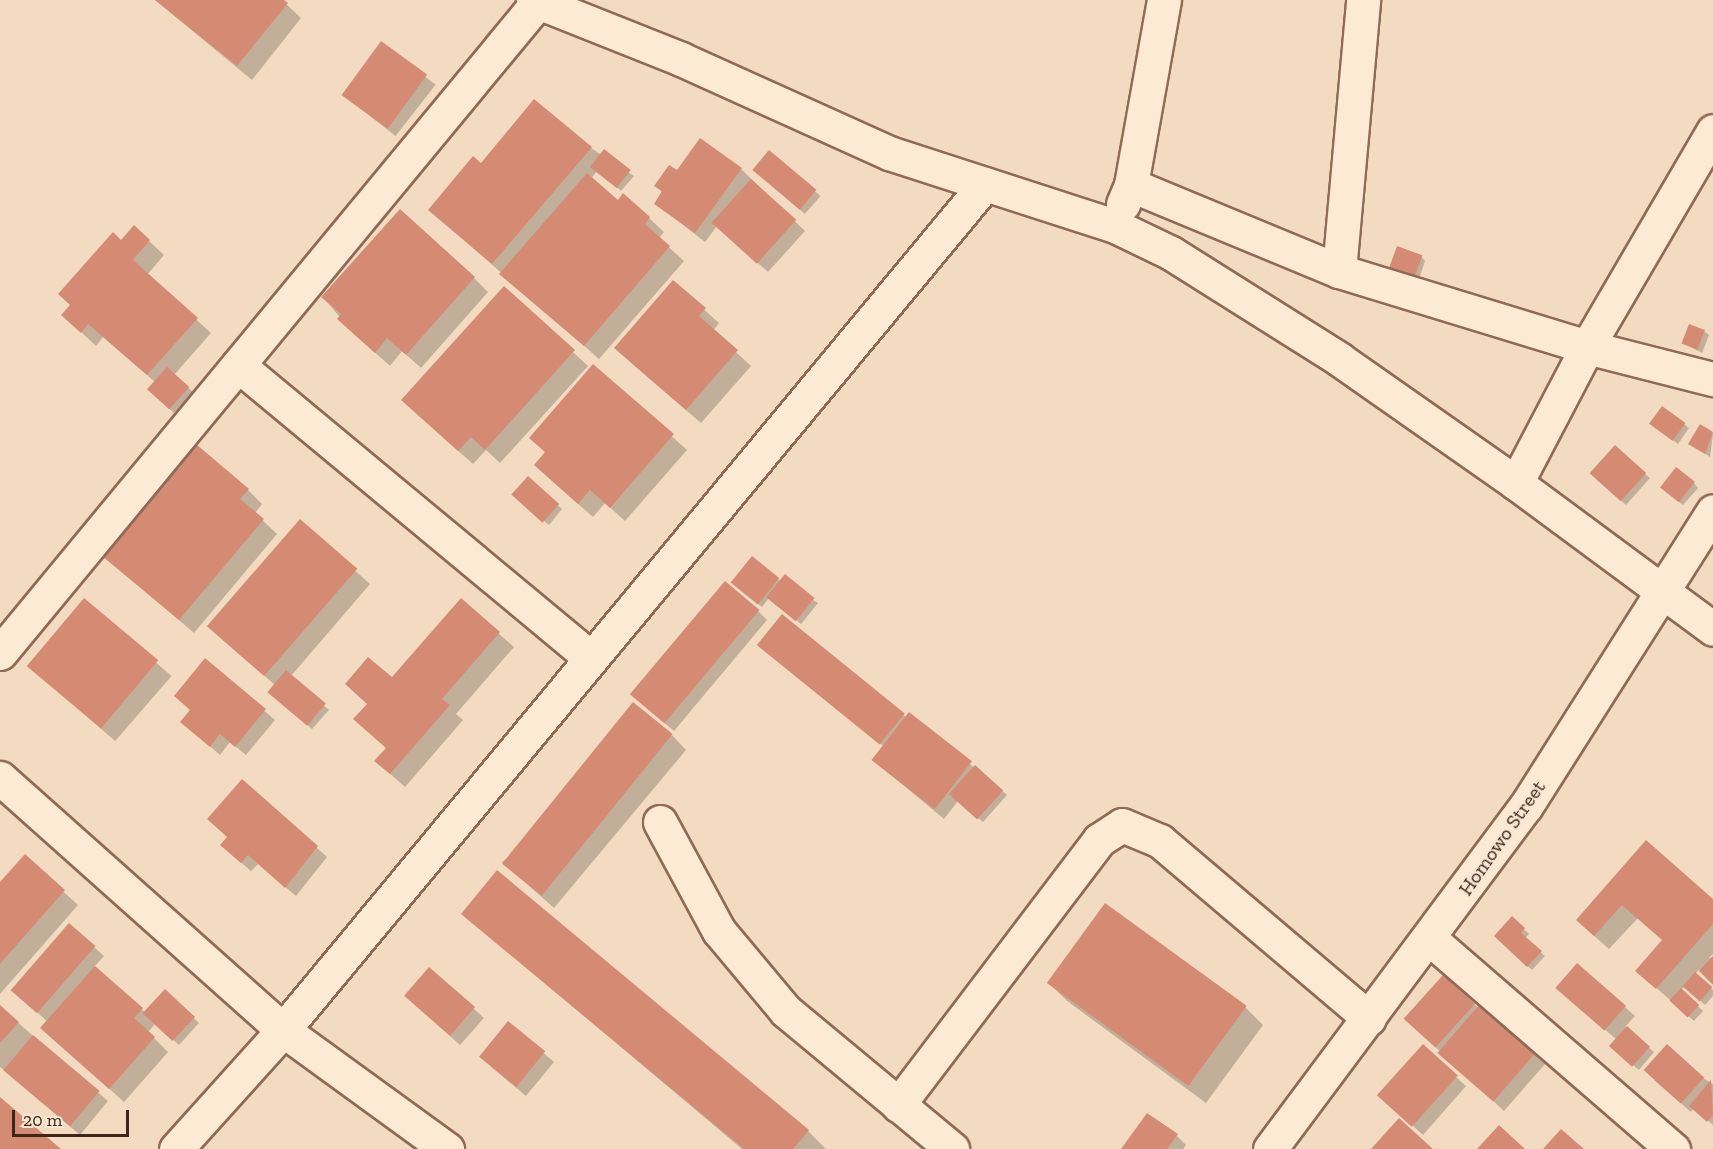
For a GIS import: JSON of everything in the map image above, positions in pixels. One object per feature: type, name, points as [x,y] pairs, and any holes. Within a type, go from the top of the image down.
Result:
[{"type":"street","points":[[1115,226],[1131,185],[1164,0]]},
{"type":"street","points":[[1338,271],[1363,0]]},
{"type":"street","points":[[0,653],[535,1],[681,59],[889,153],[1115,226],[1171,253],[1238,293],[1516,483],[1713,629]]},
{"type":"street","points":[[1516,483],[1587,347],[1713,131]]},
{"type":"street","points":[[176,1149],[283,1030],[985,184]]},
{"type":"street","points":[[1131,185],[1338,271],[1587,347],[1713,380]]},
{"type":"street","points":[[238,365],[591,658]]},
{"type":"street","name":"Homowo Street","points":[[1270,1149],[1429,938],[1560,755],[1713,511]]},
{"type":"street","points":[[0,778],[283,1030],[447,1149]]},
{"type":"street","points":[[660,822],[719,931],[786,1011],[952,1149]]},
{"type":"street","points":[[898,1105],[1099,840],[1122,825],[1160,841],[1369,1018]]},
{"type":"street","points":[[1429,938],[1673,1149]]},
{"type":"building","points":[[155,0],[284,0],[288,3],[237,66]]},
{"type":"building","points":[[381,41],[427,75],[388,129],[342,95]]},
{"type":"building","points":[[534,99],[592,147],[492,264],[428,210],[473,156],[481,163]]},
{"type":"building","points":[[700,138],[742,168],[695,233],[654,204],[662,191],[654,186],[669,165],[677,170]]},
{"type":"building","points":[[604,149],[631,170],[617,188],[590,167]]},
{"type":"building","points":[[769,150],[816,190],[800,210],[752,170]]},
{"type":"building","points":[[587,173],[618,200],[623,193],[650,217],[645,224],[670,246],[584,346],[499,274]]},
{"type":"building","points":[[751,179],[796,220],[757,264],[712,223]]},
{"type":"building","points":[[400,209],[475,277],[406,355],[387,338],[375,353],[337,319],[341,314],[321,297]]},
{"type":"building","points":[[134,225],[150,240],[133,260],[198,318],[147,375],[88,324],[81,333],[61,315],[70,305],[58,294],[113,232],[121,240]]},
{"type":"building","points":[[1397,246],[1422,255],[1412,284],[1386,275]]},
{"type":"building","points":[[673,280],[706,308],[699,316],[738,350],[686,410],[614,348]]},
{"type":"building","points":[[504,286],[575,350],[485,450],[471,437],[458,451],[401,400]]},
{"type":"building","points":[[1689,324],[1705,330],[1697,350],[1681,344]]},
{"type":"building","points":[[593,364],[674,434],[610,508],[590,490],[578,504],[534,465],[545,452],[529,438]]},
{"type":"building","points":[[167,367],[189,387],[169,409],[147,389]]},
{"type":"building","points":[[1662,406],[1685,423],[1673,441],[1649,424]]},
{"type":"building","points":[[1700,424],[1713,432],[1705,454],[1688,444]]},
{"type":"building","points":[[196,444],[249,489],[240,499],[264,519],[179,620],[102,556],[135,517],[129,513],[155,482],[160,486]]},
{"type":"building","points":[[1615,445],[1646,473],[1621,501],[1590,473]]},
{"type":"building","points":[[1676,467],[1695,482],[1679,502],[1660,487]]},
{"type":"building","points":[[528,476],[559,504],[542,523],[511,495]]},
{"type":"building","points":[[300,519],[357,569],[264,676],[207,626]]},
{"type":"building","points":[[752,556],[779,578],[758,604],[731,582]]},
{"type":"building","points":[[785,574],[815,598],[796,621],[766,597]]},
{"type":"building","points":[[725,581],[759,610],[664,723],[630,694]]},
{"type":"building","points":[[84,598],[158,660],[101,729],[27,666]]},
{"type":"building","points":[[461,598],[500,632],[442,699],[450,705],[390,774],[374,761],[386,748],[353,719],[367,704],[345,684],[368,657],[392,677]]},
{"type":"building","points":[[782,614],[905,713],[880,745],[757,645]]},
{"type":"building","points":[[205,658],[266,709],[235,747],[220,734],[210,747],[180,722],[190,710],[174,696]]},
{"type":"building","points":[[286,670],[326,703],[307,726],[267,692]]},
{"type":"building","points":[[633,702],[673,734],[542,896],[502,864]]},
{"type":"building","points":[[909,712],[972,761],[934,809],[871,760]]},
{"type":"building","points":[[975,765],[1003,790],[977,819],[949,794]]},
{"type":"building","points":[[242,779],[318,846],[285,888],[248,855],[241,863],[220,845],[227,837],[207,819]]},
{"type":"building","points":[[1646,840],[1713,899],[1713,924],[1656,989],[1635,971],[1662,940],[1622,905],[1594,936],[1576,920]]},
{"type":"building","points":[[25,854],[65,890],[0,964],[0,882]]},
{"type":"building","points":[[497,870],[809,1130],[793,1149],[744,1149],[461,914]]},
{"type":"building","points":[[1105,903],[1247,1006],[1188,1086],[1047,983]]},
{"type":"building","points":[[1512,916],[1525,928],[1521,933],[1542,951],[1527,967],[1494,936]]},
{"type":"building","points":[[69,923],[95,946],[37,1013],[11,990]]},
{"type":"building","points":[[1713,956],[1713,985],[1699,971]]},
{"type":"building","points":[[1577,963],[1626,1006],[1604,1031],[1555,988]]},
{"type":"building","points":[[95,966],[143,1008],[134,1018],[155,1037],[109,1089],[40,1028]]},
{"type":"building","points":[[429,967],[475,1007],[450,1036],[404,996]]},
{"type":"building","points":[[1695,972],[1712,987],[1700,1001],[1683,986]]},
{"type":"building","points":[[1443,975],[1475,1004],[1435,1048],[1404,1019]]},
{"type":"building","points":[[1681,988],[1699,1005],[1688,1017],[1669,1000]]},
{"type":"building","points":[[165,989],[195,1017],[172,1041],[142,1013]]},
{"type":"building","points":[[1480,1004],[1536,1053],[1493,1102],[1437,1053]]},
{"type":"building","points":[[0,1005],[19,1022],[0,1043]]},
{"type":"building","points":[[508,1021],[545,1051],[516,1087],[479,1057]]},
{"type":"building","points":[[1627,1026],[1650,1047],[1632,1067],[1609,1046]]},
{"type":"building","points":[[33,1035],[100,1091],[70,1126],[3,1070]]},
{"type":"building","points":[[1423,1044],[1458,1075],[1412,1127],[1377,1095]]},
{"type":"building","points":[[1667,1044],[1704,1077],[1681,1103],[1644,1070]]},
{"type":"building","points":[[1711,1080],[1713,1115],[1707,1122],[1689,1106]]},
{"type":"building","points":[[0,1097],[61,1149],[0,1149]]},
{"type":"building","points":[[1147,1113],[1178,1134],[1167,1149],[1121,1149]]},
{"type":"building","points":[[1399,1118],[1433,1149],[1371,1149]]},
{"type":"building","points":[[1499,1125],[1525,1149],[1477,1149]]},
{"type":"building","points":[[1561,1129],[1584,1149],[1543,1149]]}]
